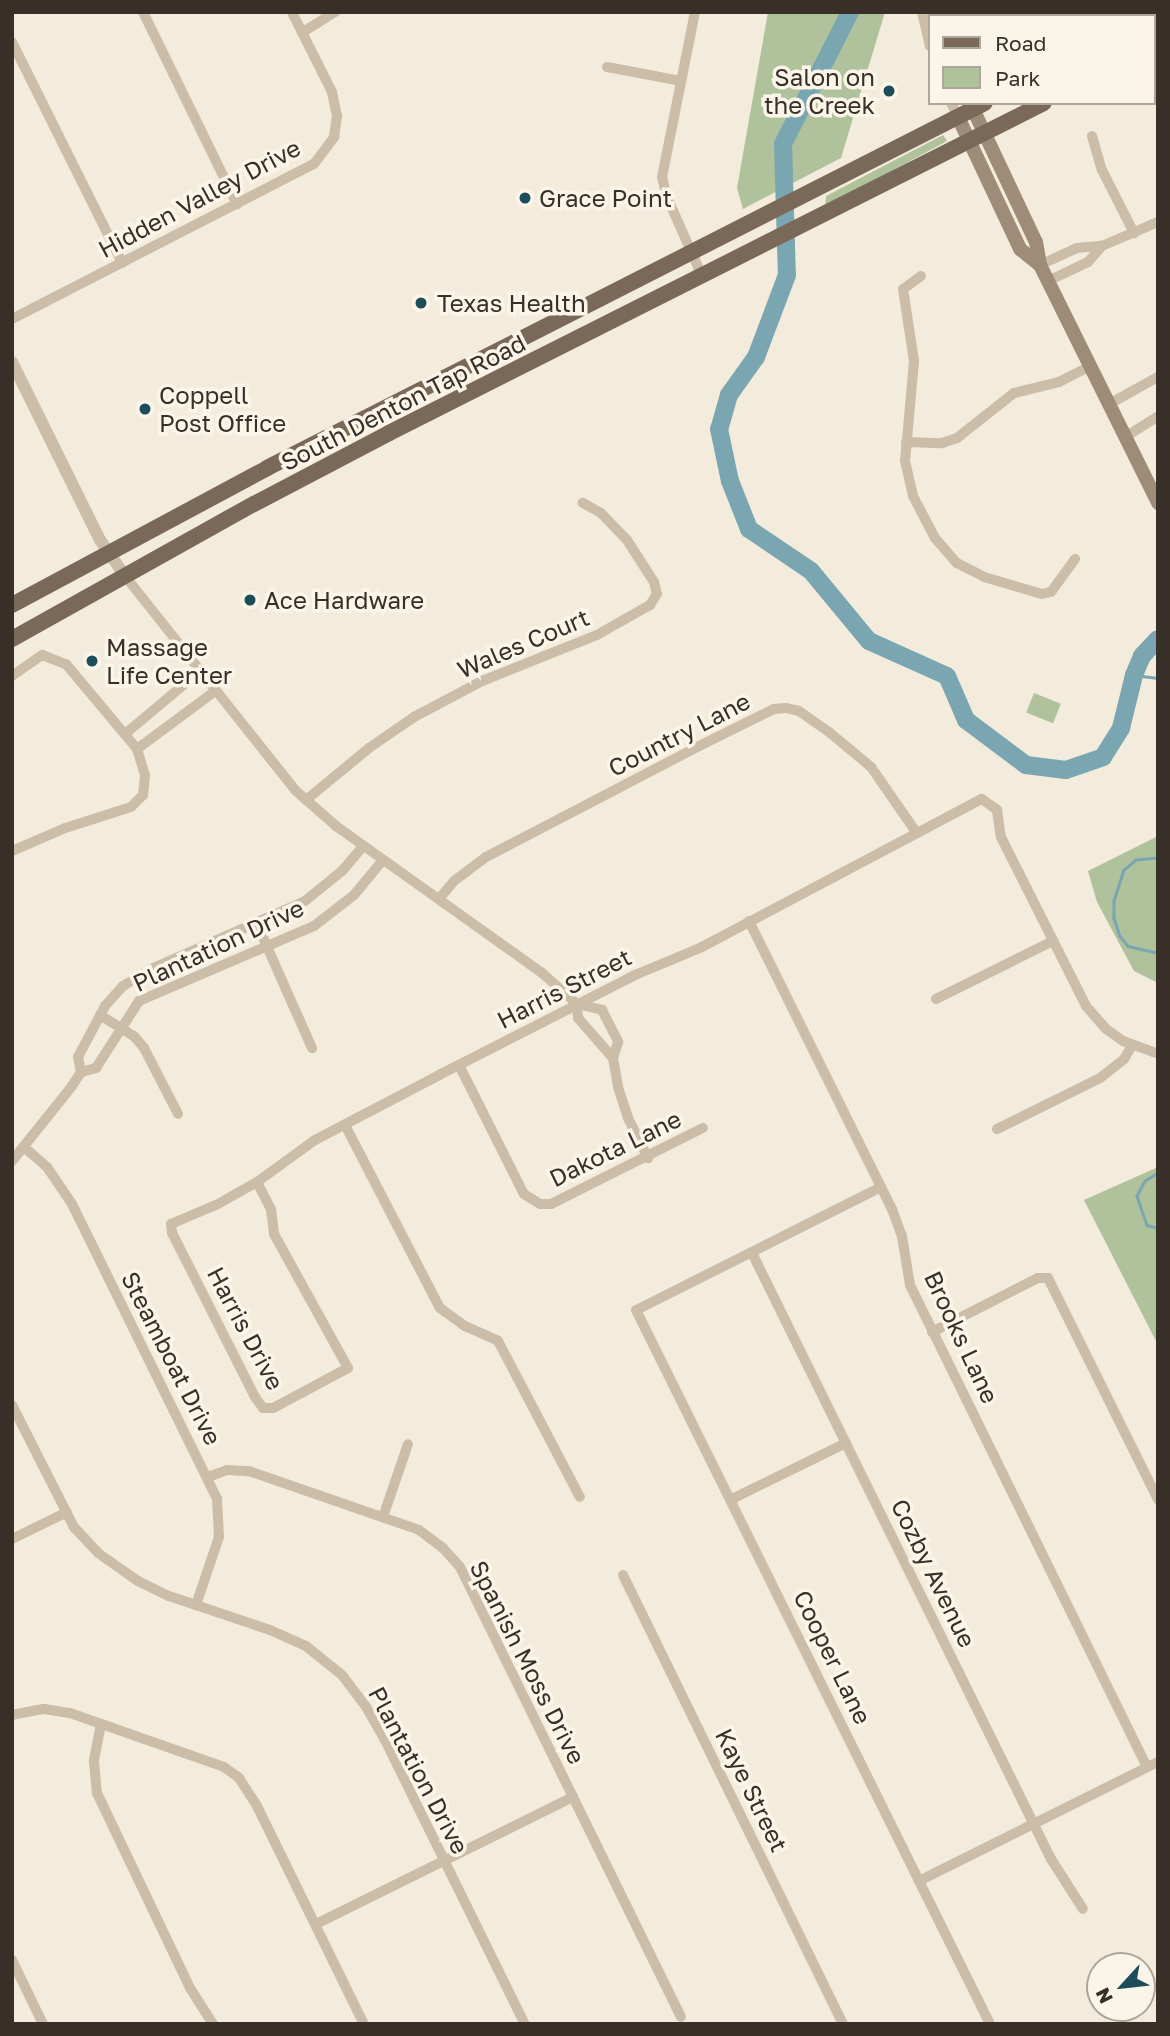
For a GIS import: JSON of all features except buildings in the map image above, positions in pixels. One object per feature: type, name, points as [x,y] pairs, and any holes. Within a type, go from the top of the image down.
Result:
[{"type":"main road","name":"South Denton Tap Road","points":[[12,639],[391,432],[1040,105]]},
{"type":"main road","name":"South Denton Tap Road","points":[[12,605],[106,552],[825,185],[967,107]]},
{"type":"main road","points":[[967,107],[985,134],[1036,242],[1040,265],[1158,503]]},
{"type":"main road","points":[[967,107],[970,141],[1020,249],[1040,265]]},
{"type":"main road","points":[[495,353],[506,374]]},
{"type":"main road","points":[[381,410],[391,432]]},
{"type":"street","points":[[143,12],[237,204]]},
{"type":"street","name":"Hidden Valley Drive","points":[[12,319],[314,164],[334,137],[337,116],[332,92],[292,12]]},
{"type":"street","points":[[303,32],[335,12]]},
{"type":"street","points":[[695,12],[662,177],[667,197],[702,276]]},
{"type":"street","points":[[922,12],[928,38]]},
{"type":"street","points":[[12,42],[122,263]]},
{"type":"street","points":[[607,67],[681,80]]},
{"type":"street","points":[[1092,136],[1102,170],[1134,233]]},
{"type":"street","points":[[1040,265],[1077,248],[1102,246],[1158,222]]},
{"type":"street","points":[[1048,281],[1087,262],[1102,246]]},
{"type":"street","points":[[921,276],[903,289],[914,361],[905,461],[913,496],[935,538],[957,563],[984,578],[1042,594],[1051,592],[1075,559]]},
{"type":"street","points":[[12,362],[106,552],[283,779],[363,846],[541,972],[577,1004],[602,1010],[618,1042],[613,1058],[618,1087],[628,1118],[648,1158]]},
{"type":"street","points":[[906,442],[942,443],[957,438],[1014,393],[1059,382],[1090,366]]},
{"type":"street","points":[[1109,404],[1158,377]]},
{"type":"street","points":[[1125,437],[1158,416]]},
{"type":"street","name":"Wales Court","points":[[306,800],[369,748],[414,717],[482,681],[597,635],[650,605],[657,594],[654,582],[627,540],[601,513],[583,503]]},
{"type":"street","points":[[12,676],[42,655],[66,664],[137,749],[145,776],[143,795],[131,807],[65,828],[12,851]]},
{"type":"street","points":[[125,734],[200,671]]},
{"type":"street","points":[[137,749],[215,691]]},
{"type":"street","name":"Country Lane","points":[[439,899],[454,881],[486,857],[774,709],[799,711],[871,767],[916,832]]},
{"type":"street","name":"Harris Street","points":[[171,1224],[218,1204],[257,1182],[314,1140],[635,975],[700,948],[982,799],[997,810],[1001,837],[1053,941]]},
{"type":"street","name":"Plantation Drive","points":[[81,1072],[78,1057],[100,1015],[129,981],[305,901],[325,886],[363,846]]},
{"type":"street","name":"Plantation Drive","points":[[12,1161],[81,1072],[96,1068],[139,1001],[307,929],[354,895],[383,860]]},
{"type":"street","name":"Brooks Lane","points":[[749,921],[881,1187],[902,1236],[910,1285],[932,1332],[1147,1768]]},
{"type":"street","points":[[257,924],[312,1048]]},
{"type":"street","points":[[936,999],[1053,941],[1096,1020],[1123,1041],[1158,1054]]},
{"type":"street","points":[[577,1004],[578,1018],[613,1058]]},
{"type":"street","points":[[100,1015],[121,1027],[144,1048],[178,1114]]},
{"type":"street","points":[[996,1129],[1100,1078],[1124,1059],[1133,1044]]},
{"type":"street","name":"Dakota Lane","points":[[459,1065],[524,1194],[532,1200],[551,1204],[648,1158],[703,1128]]},
{"type":"street","points":[[345,1125],[440,1307],[465,1326],[498,1341],[580,1497]]},
{"type":"street","name":"Steamboat Drive","points":[[24,1147],[47,1167],[72,1204],[208,1477],[219,1510],[219,1537],[196,1605]]},
{"type":"street","name":"Harris Drive","points":[[171,1224],[172,1233],[254,1397],[263,1408],[273,1408],[348,1368],[274,1234],[271,1209],[257,1182]]},
{"type":"street","points":[[752,1253],[881,1187]]},
{"type":"street","name":"Cooper Lane","points":[[752,1253],[636,1310],[990,2024]]},
{"type":"street","name":"Cozby Avenue","points":[[752,1253],[1035,1825],[1083,1909]]},
{"type":"street","points":[[932,1332],[1038,1279],[1048,1278],[1158,1500]]},
{"type":"street","name":"Plantation Drive","points":[[12,1405],[74,1527],[114,1566],[159,1591],[270,1630],[306,1646],[342,1675],[372,1717],[525,2024]]},
{"type":"street","points":[[732,1499],[846,1443]]},
{"type":"street","points":[[383,1517],[408,1444]]},
{"type":"street","name":"Spanish Moss Drive","points":[[208,1477],[227,1470],[249,1471],[383,1517],[419,1530],[443,1548],[460,1567],[681,2017]]},
{"type":"street","points":[[12,1539],[67,1512]]},
{"type":"street","name":"Kaye Street","points":[[623,1574],[844,2024]]},
{"type":"street","points":[[12,1715],[44,1709],[101,1724],[224,1767],[239,1778],[257,1806],[364,2024]]},
{"type":"street","points":[[101,1724],[94,1761],[97,1793],[190,1989],[213,2024]]},
{"type":"street","points":[[919,1881],[1158,1762]]},
{"type":"street","points":[[316,1924],[573,1797]]},
{"type":"street","points":[[12,1960],[43,2024]]},
{"type":"green space","points":[[768,12],[885,12],[841,158],[743,209],[737,188]]},
{"type":"green space","points":[[943,135],[947,141],[825,207],[826,196]]},
{"type":"green space","points":[[1034,693],[1061,704],[1053,723],[1026,712]]},
{"type":"green space","points":[[1158,836],[1158,983],[1134,971],[1097,902],[1088,871]]},
{"type":"green space","points":[[1158,1167],[1158,1345],[1084,1200]]},
{"type":"waterway","points":[[850,12],[783,144],[787,275],[756,357],[729,395],[719,429],[730,481],[749,529],[811,571],[869,641],[947,676],[966,720],[1026,765],[1066,770],[1103,757],[1121,728],[1134,675],[1142,656],[1158,639]]},
{"type":"waterway","points":[[1134,675],[1158,678]]},
{"type":"waterway","points":[[1158,858],[1136,860],[1124,870],[1114,900],[1114,918],[1120,936],[1128,946],[1158,953]]},
{"type":"waterway","points":[[1158,1173],[1145,1181],[1137,1196],[1147,1225],[1158,1228]]},
{"type":"place","name":"Salon on the Creek","points":[[889,91]]},
{"type":"place","name":"Grace Point","points":[[525,198]]},
{"type":"place","name":"Texas Health","points":[[421,303]]},
{"type":"place","name":"Coppell Post Office","points":[[145,409]]},
{"type":"place","name":"Ace Hardware","points":[[250,600]]},
{"type":"place","name":"Massage Life Center","points":[[92,661]]}]
